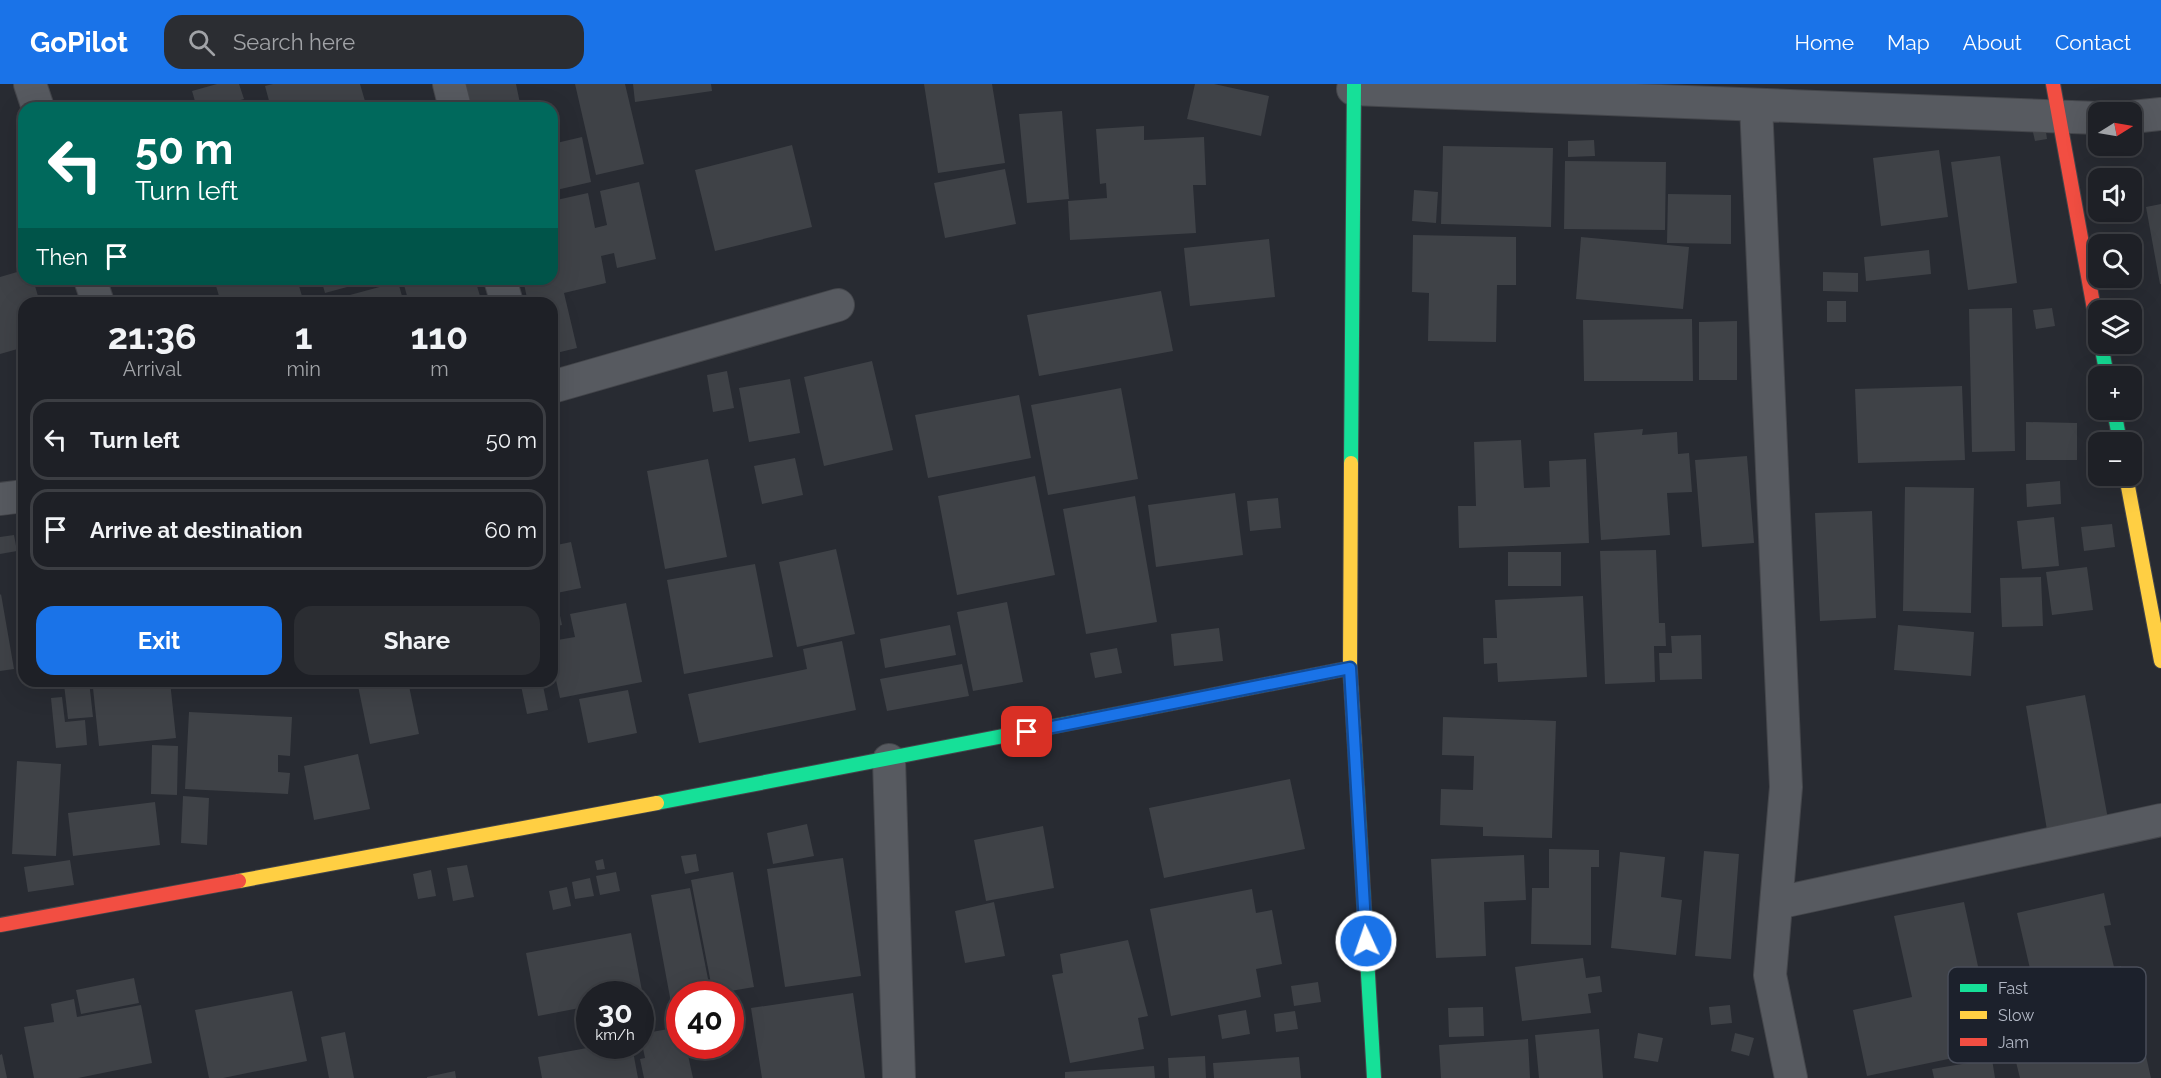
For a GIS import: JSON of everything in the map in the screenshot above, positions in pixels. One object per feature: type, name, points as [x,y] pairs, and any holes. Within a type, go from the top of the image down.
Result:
[{"type":"street","points":[[30,84],[36,102]]},
{"type":"street","points":[[449,84],[454,102]]},
{"type":"street","points":[[2053,84],[2092,300]]},
{"type":"street","points":[[1374,1078],[1350,668],[1353,86],[2088,118]]},
{"type":"street","points":[[1756,105],[1786,787],[1770,975],[1791,1078]]},
{"type":"street","points":[[2142,116],[2161,114]]},
{"type":"street","points":[[558,385],[838,305]]},
{"type":"street","points":[[2128,486],[2156,599],[2161,662]]},
{"type":"street","points":[[0,499],[18,497]]},
{"type":"street","points":[[0,925],[889,760],[1350,668]]},
{"type":"street","points":[[889,760],[899,1078]]},
{"type":"street","points":[[1777,903],[2161,820]]},
{"type":"building","points":[[217,84],[239,84],[244,99],[233,102],[195,102],[192,91]]},
{"type":"building","points":[[273,84],[360,84],[365,102],[269,102],[265,86]]},
{"type":"building","points":[[465,84],[516,84],[520,102],[469,102]]},
{"type":"building","points":[[575,84],[625,84],[644,164],[596,175]]},
{"type":"building","points":[[633,84],[711,84],[712,91],[635,102]]},
{"type":"building","points":[[924,84],[992,84],[1005,163],[938,173]]},
{"type":"building","points":[[1195,84],[1214,84],[1269,96],[1261,136],[1187,119]]},
{"type":"building","points":[[1062,111],[1069,199],[1027,203],[1019,114]]},
{"type":"building","points":[[2045,125],[2047,139],[2035,141],[2032,128]]},
{"type":"building","points":[[1144,126],[1144,140],[1204,137],[1206,185],[1193,185],[1196,233],[1070,240],[1068,201],[1107,198],[1106,183],[1100,184],[1096,129]]},
{"type":"building","points":[[582,137],[591,182],[558,190],[558,143]]},
{"type":"building","points":[[1594,140],[1595,156],[1568,157],[1568,141]]},
{"type":"building","points":[[792,145],[812,227],[715,251],[695,170]]},
{"type":"building","points":[[1443,146],[1553,148],[1551,227],[1441,224]]},
{"type":"building","points":[[1939,150],[1948,217],[1881,226],[1873,158]]},
{"type":"building","points":[[2000,156],[2017,283],[1968,290],[1951,162]]},
{"type":"building","points":[[1565,161],[1666,162],[1665,230],[1564,229]]},
{"type":"building","points":[[1005,169],[1016,224],[945,238],[934,183]]},
{"type":"building","points":[[639,182],[656,259],[617,268],[614,253],[601,256],[606,283],[564,293],[577,348],[558,353],[558,297],[527,297],[524,285],[558,285],[558,200],[588,193],[595,228],[607,225],[600,191]]},
{"type":"building","points":[[1414,190],[1438,192],[1436,223],[1412,221]]},
{"type":"building","points":[[1668,194],[1731,195],[1731,244],[1667,243]]},
{"type":"building","points":[[2161,204],[2161,284],[2160,284],[2146,207]]},
{"type":"building","points":[[1413,235],[1516,237],[1516,285],[1497,285],[1496,342],[1428,341],[1429,293],[1412,292]]},
{"type":"building","points":[[1581,237],[1689,247],[1683,309],[1576,299]]},
{"type":"building","points":[[1269,239],[1275,297],[1190,306],[1184,248]]},
{"type":"building","points":[[1929,250],[1931,274],[1866,281],[1864,257]]},
{"type":"building","points":[[18,272],[18,285],[35,285],[38,297],[18,297],[18,349],[0,354],[0,277]]},
{"type":"building","points":[[1823,272],[1858,273],[1858,292],[1823,291]]},
{"type":"building","points":[[216,285],[299,285],[302,297],[219,297]]},
{"type":"building","points":[[323,285],[355,285],[325,293]]},
{"type":"building","points":[[387,285],[399,285],[402,297],[342,297]]},
{"type":"building","points":[[404,285],[477,285],[480,297],[407,297]]},
{"type":"building","points":[[1161,291],[1173,351],[1039,376],[1027,315]]},
{"type":"building","points":[[1827,301],[1846,301],[1846,322],[1827,322]]},
{"type":"building","points":[[2012,308],[2015,451],[1972,452],[1969,309]]},
{"type":"building","points":[[2052,308],[2055,326],[2036,329],[2033,310]]},
{"type":"building","points":[[1692,319],[1693,381],[1584,381],[1583,320]]},
{"type":"building","points":[[1737,321],[1737,380],[1699,380],[1699,322]]},
{"type":"building","points":[[872,361],[893,450],[824,466],[804,377]]},
{"type":"building","points":[[727,371],[734,408],[713,412],[707,375]]},
{"type":"building","points":[[790,379],[800,433],[749,442],[739,388]]},
{"type":"building","points":[[1962,386],[1965,460],[1858,463],[1855,389]]},
{"type":"building","points":[[1121,388],[1138,479],[1048,495],[1031,405]]},
{"type":"building","points":[[1019,395],[1031,458],[928,478],[915,415]]},
{"type":"building","points":[[2026,422],[2077,423],[2077,460],[2026,460]]},
{"type":"building","points":[[1643,429],[1642,435],[1677,432],[1678,454],[1689,453],[1692,492],[1667,493],[1670,535],[1601,540],[1594,433]]},
{"type":"building","points":[[1521,440],[1524,488],[1550,487],[1549,461],[1586,459],[1589,543],[1459,548],[1458,506],[1476,506],[1474,442]]},
{"type":"building","points":[[1747,456],[1754,543],[1702,547],[1695,460]]},
{"type":"building","points":[[795,458],[803,495],[762,504],[754,466]]},
{"type":"building","points":[[708,459],[727,557],[665,569],[647,471]]},
{"type":"building","points":[[1035,476],[1055,575],[957,595],[938,496]]},
{"type":"building","points":[[2060,481],[2061,504],[2027,507],[2026,484]]},
{"type":"building","points":[[1905,487],[1974,488],[1971,613],[1903,611]]},
{"type":"building","points":[[1235,493],[1243,555],[1156,567],[1148,505]]},
{"type":"building","points":[[1135,496],[1157,622],[1086,634],[1063,509]]},
{"type":"building","points":[[1278,498],[1281,528],[1250,531],[1247,501]]},
{"type":"building","points":[[1872,511],[1876,618],[1820,621],[1815,513]]},
{"type":"building","points":[[2054,517],[2059,566],[2022,569],[2017,521]]},
{"type":"building","points":[[2112,524],[2115,547],[2084,551],[2081,527]]},
{"type":"building","points":[[14,535],[17,551],[0,554],[0,537]]},
{"type":"building","points":[[571,542],[581,588],[558,593],[558,545]]},
{"type":"building","points":[[836,549],[855,634],[797,647],[779,562]]},
{"type":"building","points":[[1656,550],[1659,623],[1665,623],[1666,646],[1654,646],[1655,682],[1605,684],[1600,551]]},
{"type":"building","points":[[1508,552],[1561,552],[1561,586],[1508,586]]},
{"type":"building","points":[[755,564],[773,657],[684,674],[667,580]]},
{"type":"building","points":[[2087,567],[2093,610],[2052,615],[2046,572]]},
{"type":"building","points":[[2041,577],[2043,626],[2002,627],[2000,578]]},
{"type":"building","points":[[0,595],[14,669],[0,671]]},
{"type":"building","points":[[1583,596],[1587,677],[1498,682],[1497,663],[1484,664],[1483,638],[1497,638],[1495,600]]},
{"type":"building","points":[[1007,602],[1023,682],[973,691],[957,612]]},
{"type":"building","points":[[626,603],[642,682],[560,698],[558,687],[558,640],[575,637],[570,614]]},
{"type":"building","points":[[558,611],[562,625],[558,626]]},
{"type":"building","points":[[950,625],[956,655],[885,668],[880,639]]},
{"type":"building","points":[[1898,625],[1974,632],[1971,676],[1894,670]]},
{"type":"building","points":[[1219,628],[1223,661],[1174,666],[1171,634]]},
{"type":"building","points":[[1701,635],[1702,679],[1660,680],[1659,653],[1672,653],[1671,636]]},
{"type":"building","points":[[842,641],[856,710],[699,743],[688,694],[807,669],[803,649]]},
{"type":"building","points":[[1117,648],[1122,673],[1095,678],[1090,653]]},
{"type":"building","points":[[962,664],[969,696],[887,711],[880,679]]},
{"type":"building","points":[[64,687],[90,687],[93,717],[68,719]]},
{"type":"building","points":[[171,687],[176,738],[99,746],[93,688]]},
{"type":"building","points":[[358,687],[409,687],[419,734],[370,744]]},
{"type":"building","points":[[521,687],[543,687],[548,710],[527,714]]},
{"type":"building","points":[[628,690],[637,733],[588,743],[579,699]]},
{"type":"building","points":[[2085,695],[2108,819],[2047,830],[2026,706]]},
{"type":"building","points":[[62,697],[65,722],[85,720],[87,745],[56,748],[51,698]]},
{"type":"building","points":[[189,712],[292,717],[290,756],[278,755],[278,772],[290,773],[288,794],[185,789]]},
{"type":"building","points":[[1443,717],[1556,721],[1552,838],[1483,836],[1483,827],[1440,825],[1441,789],[1473,790],[1474,756],[1442,755]]},
{"type":"building","points":[[152,745],[178,746],[177,795],[151,794]]},
{"type":"building","points":[[358,754],[370,809],[314,820],[304,766]]},
{"type":"building","points":[[17,761],[61,764],[56,856],[12,854]]},
{"type":"building","points":[[1290,779],[1305,849],[1164,878],[1149,808]]},
{"type":"building","points":[[183,796],[209,798],[207,845],[181,843]]},
{"type":"building","points":[[155,802],[160,845],[73,856],[68,813]]},
{"type":"building","points":[[807,824],[814,856],[773,864],[767,833]]},
{"type":"building","points":[[1043,826],[1054,888],[986,901],[974,840]]},
{"type":"building","points":[[1549,849],[1599,850],[1599,867],[1591,867],[1591,945],[1531,944],[1532,888],[1549,888]]},
{"type":"building","points":[[1704,851],[1739,854],[1731,959],[1695,956]]},
{"type":"building","points":[[1620,852],[1665,857],[1661,897],[1682,900],[1676,955],[1611,948]]},
{"type":"building","points":[[696,854],[699,871],[685,874],[681,856]]},
{"type":"building","points":[[1524,855],[1526,900],[1484,902],[1486,956],[1436,958],[1431,859]]},
{"type":"building","points":[[843,858],[861,976],[785,987],[767,869]]},
{"type":"building","points":[[603,859],[605,869],[597,870],[595,861]]},
{"type":"building","points":[[70,860],[74,885],[28,892],[24,867]]},
{"type":"building","points":[[467,865],[474,897],[453,901],[447,868]]},
{"type":"building","points":[[431,870],[436,896],[418,899],[413,874]]},
{"type":"building","points":[[616,872],[620,891],[600,895],[596,876]]},
{"type":"building","points":[[733,872],[754,987],[744,989],[744,981],[710,981],[691,880]]},
{"type":"building","points":[[590,878],[594,896],[575,899],[572,882]]},
{"type":"building","points":[[567,887],[571,906],[553,910],[549,891]]},
{"type":"building","points":[[690,888],[708,981],[667,981],[651,895]]},
{"type":"building","points":[[1252,889],[1256,913],[1272,910],[1282,964],[1256,969],[1261,997],[1171,1016],[1150,909]]},
{"type":"building","points":[[2104,893],[2111,925],[2104,926],[2114,967],[2030,967],[2017,913]]},
{"type":"building","points":[[994,902],[1005,956],[965,963],[955,911]]},
{"type":"building","points":[[1964,902],[1978,967],[1948,967],[1948,1059],[1867,1076],[1853,1010],[1912,997],[1894,916]]},
{"type":"building","points":[[631,933],[640,981],[576,981],[576,1009],[538,1016],[526,953]]},
{"type":"building","points":[[1128,940],[1148,1016],[1138,1018],[1144,1049],[1070,1063],[1052,975],[1063,973],[1060,954]]},
{"type":"building","points":[[1583,958],[1586,978],[1600,976],[1602,992],[1588,994],[1591,1013],[1522,1021],[1515,967]]},
{"type":"building","points":[[134,978],[139,1003],[81,1014],[76,990]]},
{"type":"building","points":[[1318,982],[1321,1002],[1294,1006],[1291,986]]},
{"type":"building","points":[[292,991],[307,1061],[223,1078],[209,1078],[195,1010]]},
{"type":"building","points":[[853,993],[865,1078],[762,1078],[751,1008]]},
{"type":"building","points":[[74,999],[77,1017],[141,1005],[152,1063],[78,1078],[34,1078],[24,1027],[54,1022],[51,1004]]},
{"type":"building","points":[[1730,1005],[1732,1023],[1711,1025],[1709,1007]]},
{"type":"building","points":[[1483,1007],[1484,1036],[1449,1037],[1448,1008]]},
{"type":"building","points":[[1246,1010],[1250,1034],[1222,1039],[1218,1015]]},
{"type":"building","points":[[1295,1011],[1298,1029],[1276,1032],[1274,1014]]},
{"type":"building","points":[[666,1029],[666,1059],[689,1059],[693,1078],[644,1078],[640,1059],[654,1059],[654,1032]]},
{"type":"building","points":[[1599,1029],[1603,1078],[1539,1078],[1535,1035]]},
{"type":"building","points":[[345,1032],[354,1078],[329,1078],[321,1037]]},
{"type":"building","points":[[1638,1033],[1663,1038],[1658,1062],[1634,1058]]},
{"type":"building","points":[[1735,1033],[1754,1038],[1749,1056],[1731,1051]]},
{"type":"building","points":[[1528,1039],[1530,1078],[1441,1078],[1439,1045]]},
{"type":"building","points":[[576,1050],[576,1059],[634,1059],[638,1078],[542,1078],[538,1057]]},
{"type":"building","points":[[2,1054],[7,1078],[0,1078],[0,1055]]},
{"type":"building","points":[[1205,1056],[1206,1078],[1169,1078],[1168,1058]]},
{"type":"building","points":[[2146,1056],[2151,1078],[2020,1078],[2016,1063],[2146,1063]]},
{"type":"building","points":[[1299,1057],[1301,1078],[1214,1078],[1213,1063]]},
{"type":"building","points":[[1968,1063],[1993,1063],[1995,1078],[1934,1078],[1932,1069]]},
{"type":"building","points":[[1154,1066],[1155,1078],[1065,1078],[1065,1072]]},
{"type":"building","points":[[455,1071],[456,1078],[427,1078],[427,1077]]},
{"type":"traffic: fast","points":[[1351,463],[1354,84]]},
{"type":"traffic: fast","points":[[2103,354],[2105,366]]},
{"type":"traffic: fast","points":[[2116,420],[2118,432]]},
{"type":"traffic: fast","points":[[657,803],[1138,710]]},
{"type":"traffic: fast","points":[[1355,750],[1374,1078]]},
{"type":"traffic: slow","points":[[1351,463],[1350,668],[1355,750]]},
{"type":"traffic: slow","points":[[2128,486],[2161,661]]},
{"type":"traffic: slow","points":[[1138,710],[1350,668]]},
{"type":"traffic: slow","points":[[239,881],[657,803]]},
{"type":"traffic: jam","points":[[2053,84],[2092,300]]},
{"type":"traffic: jam","points":[[0,925],[239,881]]},
{"type":"route","points":[[1027,732],[1350,668],[1366,941]]}]
